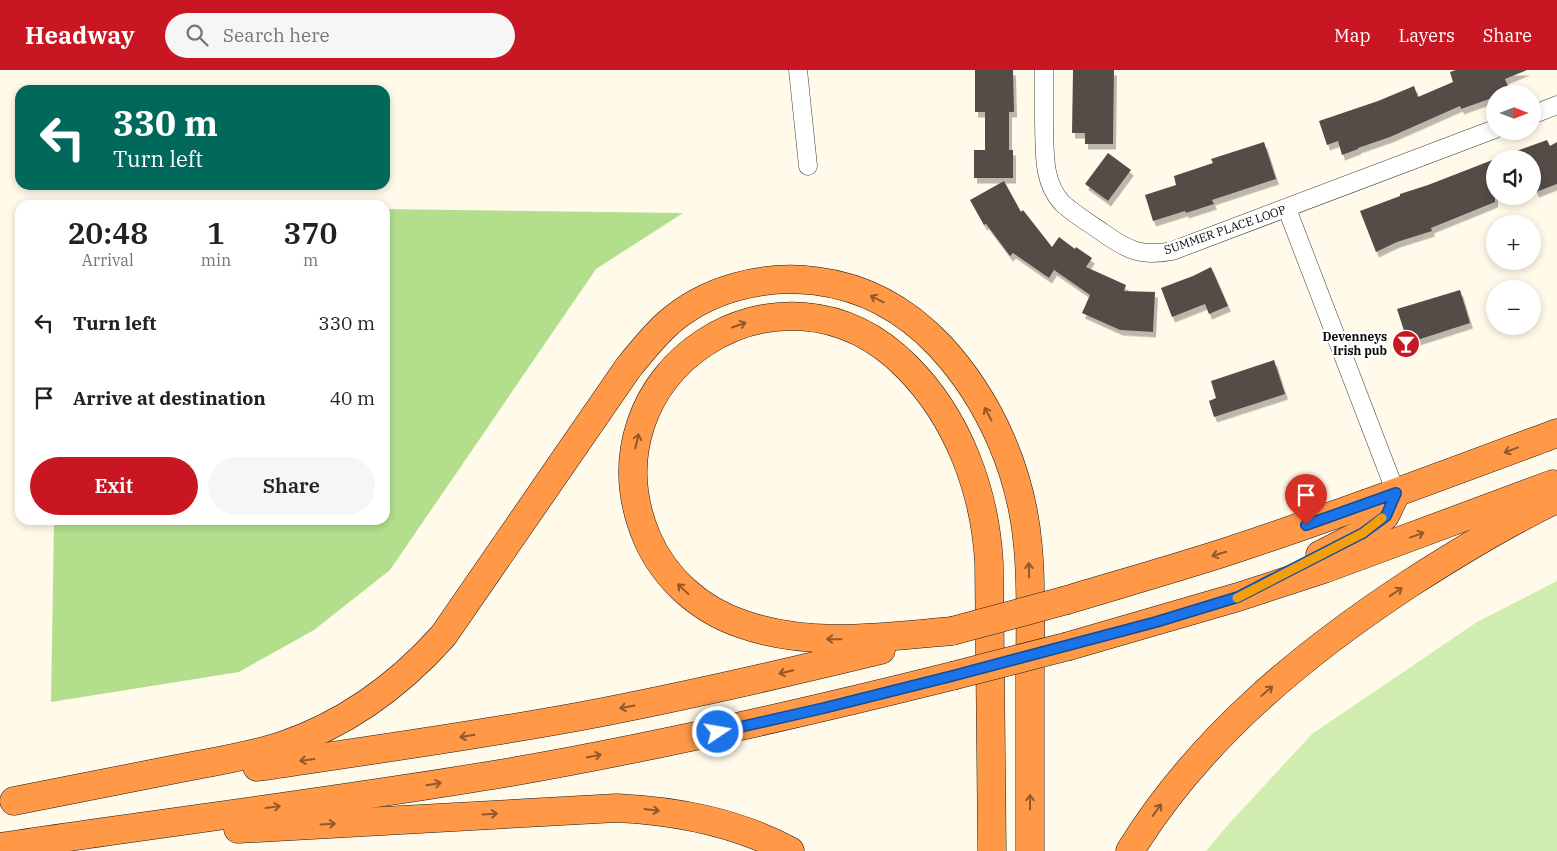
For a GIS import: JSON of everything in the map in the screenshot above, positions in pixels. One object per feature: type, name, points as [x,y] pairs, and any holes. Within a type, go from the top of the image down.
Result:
[{"type":"highway","points":[[7,802],[226,759],[282,746],[335,722],[386,690],[408,673],[443,636],[628,368],[646,345],[668,323],[688,308],[728,289],[771,280],[792,279],[828,282],[856,290],[890,306],[913,321],[940,347],[964,376],[982,403],[1002,443],[1017,486],[1028,546],[1030,622],[1030,851]]},
{"type":"highway","points":[[952,632],[848,639],[795,637],[750,627],[719,615],[697,602],[680,587],[663,567],[651,547],[635,501],[632,477],[634,451],[640,425],[662,381],[676,365],[707,339],[739,324],[775,316],[792,315],[827,320],[844,324],[862,332],[886,348],[918,378],[944,416],[971,470],[981,502],[987,533],[989,563],[992,851]]},
{"type":"highway","points":[[7,802],[427,742],[572,718],[738,683],[952,632],[1225,553],[1396,493],[1557,433]]},
{"type":"highway","points":[[0,847],[433,784],[586,758],[760,723],[1069,646],[1238,597],[1333,565],[1557,483]]},
{"type":"highway","points":[[1238,597],[1363,533],[1386,516],[1396,493]]},
{"type":"highway","points":[[1130,851],[1167,797],[1199,758],[1255,701],[1286,674],[1357,620],[1424,574],[1470,546],[1557,499]]},
{"type":"highway","points":[[69,837],[617,808],[652,810],[726,824],[756,835],[790,851]]},
{"type":"street","points":[[798,70],[808,166]]},
{"type":"street","name":"SUMMER PLACE LOOP","points":[[1044,70],[1045,164],[1050,185],[1063,203],[1120,245],[1132,251],[1145,253],[1159,253],[1172,250],[1287,209],[1486,132]]},
{"type":"street","points":[[1541,111],[1557,105]]},
{"type":"street","points":[[1287,209],[1396,493]]},
{"type":"green space","points":[[390,209],[683,213],[596,269],[390,570],[314,630],[239,672],[51,702],[54,525],[390,525]]},
{"type":"green space","points":[[1557,581],[1557,851],[1206,851],[1312,734],[1477,622]]},
{"type":"building","points":[[975,70],[1013,70],[1014,112],[1009,112],[1009,150],[1013,150],[1013,178],[974,178],[974,150],[985,150],[985,112],[975,112]]},
{"type":"building","points":[[1073,70],[1114,70],[1113,144],[1085,144],[1085,133],[1072,133]]},
{"type":"building","points":[[1456,70],[1527,70],[1505,79],[1508,85],[1486,85],[1486,100],[1461,109],[1460,106],[1390,137],[1342,155],[1338,141],[1327,145],[1319,121],[1378,101],[1414,86],[1418,97],[1453,82],[1450,72]]},
{"type":"building","points":[[1547,140],[1550,146],[1557,142],[1557,184],[1541,190],[1541,150],[1519,150]]},
{"type":"building","points":[[1264,142],[1276,179],[1212,200],[1214,204],[1153,221],[1145,195],[1176,185],[1174,176],[1213,163],[1211,159]]},
{"type":"building","points":[[1108,153],[1131,170],[1108,201],[1085,184]]},
{"type":"building","points":[[1486,162],[1486,205],[1488,205],[1431,228],[1432,231],[1397,242],[1376,252],[1360,211],[1400,196],[1400,194]]},
{"type":"building","points":[[1004,181],[1021,212],[1023,210],[1052,247],[1059,237],[1075,249],[1076,247],[1092,258],[1086,267],[1126,285],[1124,291],[1155,292],[1153,332],[1120,330],[1082,313],[1090,295],[1054,270],[1049,278],[1013,253],[1010,256],[986,224],[984,225],[970,200]]},
{"type":"building","points":[[1211,267],[1228,306],[1209,314],[1205,304],[1172,317],[1161,288]]},
{"type":"building","points":[[1460,290],[1470,323],[1408,343],[1397,309]]},
{"type":"building","points":[[1274,360],[1285,394],[1214,417],[1209,401],[1216,398],[1211,381]]},
{"type":"slow traffic","points":[[1237,598],[1363,533],[1382,518]]},
{"type":"place","name":"Devenneys Irish pub","points":[[1406,344]]},
{"type":"route","points":[[718,732],[952,676],[1156,622],[1238,597],[1363,533],[1386,516],[1396,493],[1306,525]]}]
